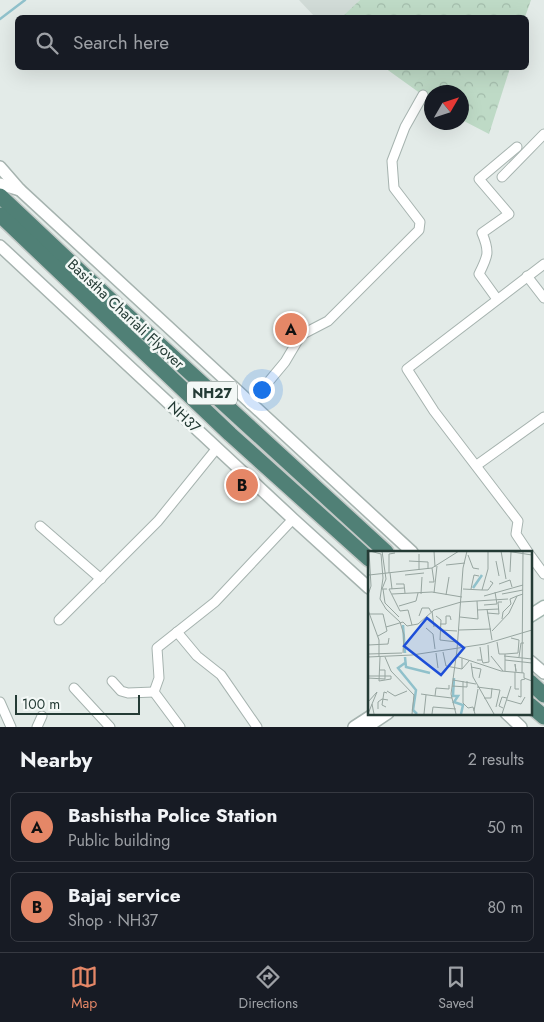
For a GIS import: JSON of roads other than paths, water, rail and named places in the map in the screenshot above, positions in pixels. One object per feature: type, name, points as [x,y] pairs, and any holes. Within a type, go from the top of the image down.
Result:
[{"type":"highway","name":"Basistha Chariali Flyover","points":[[0,196],[34,237],[230,434],[368,558]]},
{"type":"highway","name":"Basistha Chariali Flyover","points":[[0,215],[34,237],[385,551]]},
{"type":"highway","points":[[532,684],[544,695]]},
{"type":"highway","points":[[532,706],[544,717]]},
{"type":"main road","points":[[532,606],[544,598]]},
{"type":"main road","points":[[532,615],[544,607]]},
{"type":"street","points":[[250,404],[285,362],[301,335],[328,321],[419,230],[420,222],[394,188],[392,160],[405,127],[423,95]]},
{"type":"street","points":[[502,177],[544,134]]},
{"type":"street","points":[[497,299],[479,274],[489,248],[482,233],[508,214],[479,179],[517,147]]},
{"type":"street","points":[[0,166],[20,190],[411,551]]},
{"type":"street","points":[[0,184],[20,190]]},
{"type":"street","name":"NH37","points":[[0,246],[368,587]]},
{"type":"street","points":[[528,551],[516,534],[518,521],[434,411],[407,370],[544,264]]},
{"type":"street","points":[[527,276],[544,298]]},
{"type":"street","points":[[477,465],[544,417]]},
{"type":"street","points":[[59,620],[158,521],[217,448]]},
{"type":"street","points":[[154,692],[158,678],[157,648],[214,602],[293,519]]},
{"type":"street","points":[[40,526],[101,580]]},
{"type":"street","points":[[532,557],[544,574]]},
{"type":"street","points":[[177,632],[197,656],[221,674],[257,727]]},
{"type":"street","points":[[532,663],[544,673]]},
{"type":"street","points":[[112,681],[121,691],[128,693],[154,692]]},
{"type":"street","points":[[74,688],[110,727]]},
{"type":"street","points":[[154,692],[180,727]]},
{"type":"street","points":[[0,702],[11,727]]},
{"type":"street","points":[[354,727],[372,722],[386,714]]},
{"type":"street","points":[[507,714],[521,727]]},
{"type":"street","points":[[37,727],[42,716]]},
{"type":"waterway","points":[[0,19],[25,0]]},
{"type":"place","name":"Bashistha Police Station","points":[[291,329]]},
{"type":"place","name":"Bajaj service","points":[[242,485]]}]
